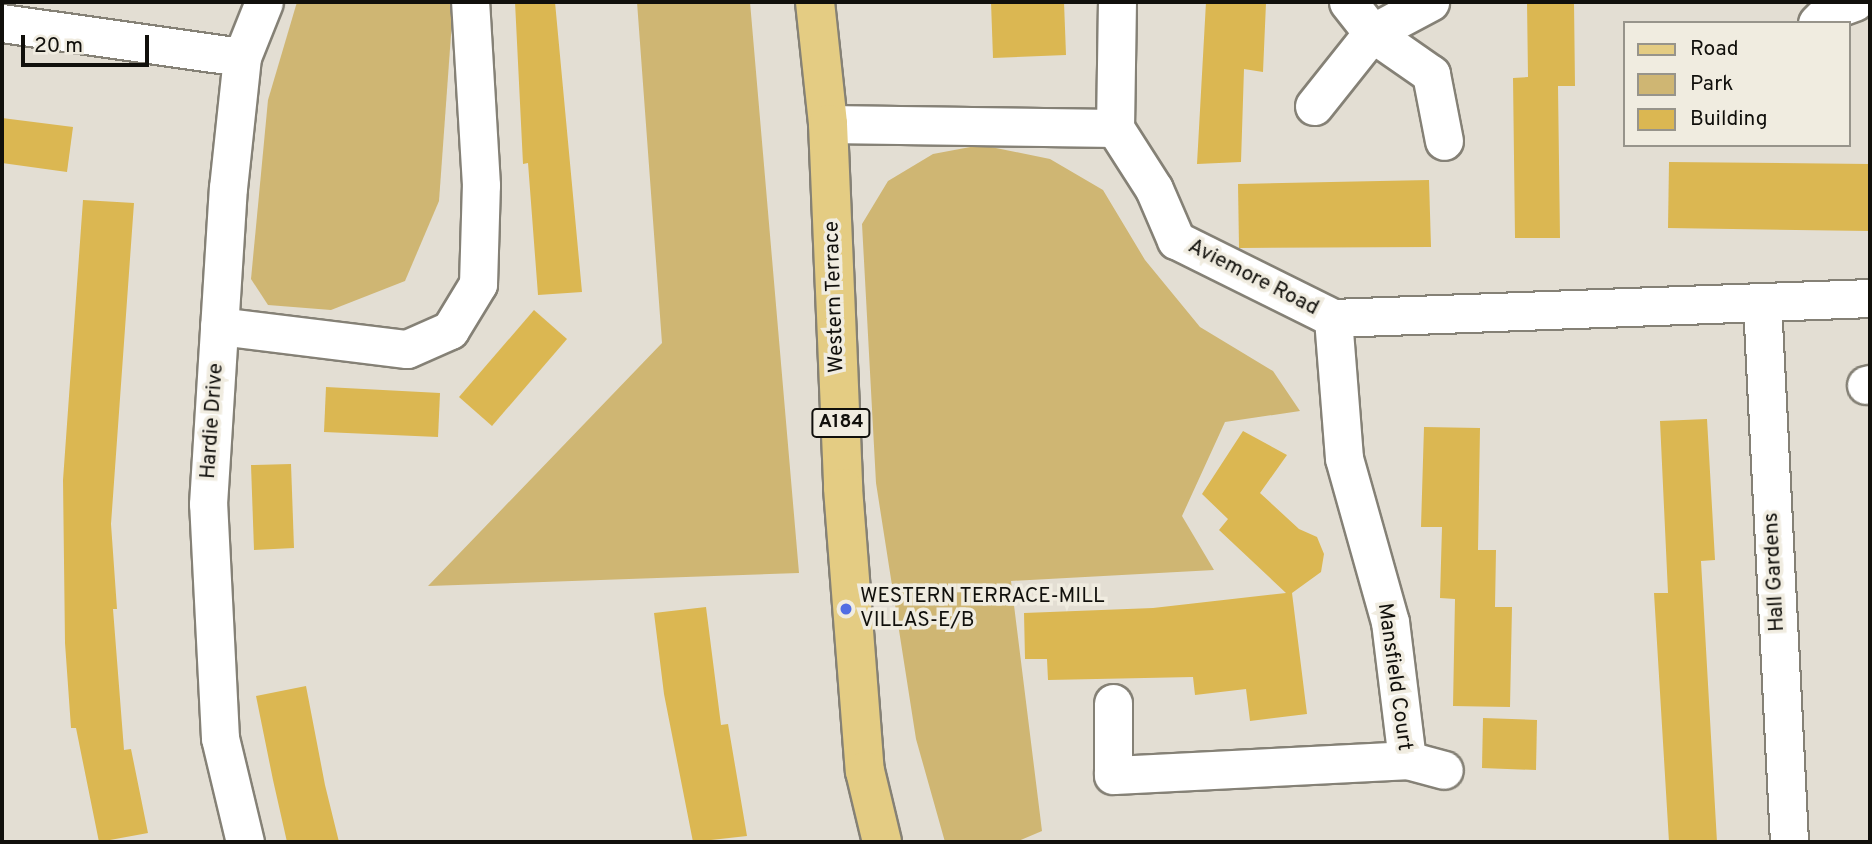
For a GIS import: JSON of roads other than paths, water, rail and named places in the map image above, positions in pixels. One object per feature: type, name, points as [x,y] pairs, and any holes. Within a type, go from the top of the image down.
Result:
[{"type":"main road","name":"Western Terrace","points":[[814,2],[828,124],[843,488],[863,758],[882,842]]},
{"type":"street","name":"Hardie Drive","points":[[246,842],[220,738],[208,505],[219,326],[242,57],[264,2]]},
{"type":"street","points":[[219,326],[407,349],[450,330],[478,284],[481,185],[471,2]]},
{"type":"street","points":[[828,124],[1115,128],[1117,2]]},
{"type":"street","points":[[1348,2],[1373,33],[1431,74],[1444,141]]},
{"type":"street","points":[[1314,106],[1373,33],[1430,2]]},
{"type":"street","points":[[1819,21],[1829,11],[1854,2]]},
{"type":"street","points":[[2,23],[242,57]]},
{"type":"street","name":"Aviemore Road","points":[[1115,128],[1154,189],[1176,240],[1333,318],[1870,298]]},
{"type":"street","name":"Hall Gardens","points":[[1762,303],[1789,842]]},
{"type":"street","name":"Mansfield Court","points":[[1113,702],[1113,775],[1407,760],[1390,622],[1344,458],[1333,318]]},
{"type":"street","points":[[1407,760],[1444,770]]},
{"type":"place","name":"WESTERN TERRACE-MILL VILLAS-E/B","points":[[846,609]]}]
